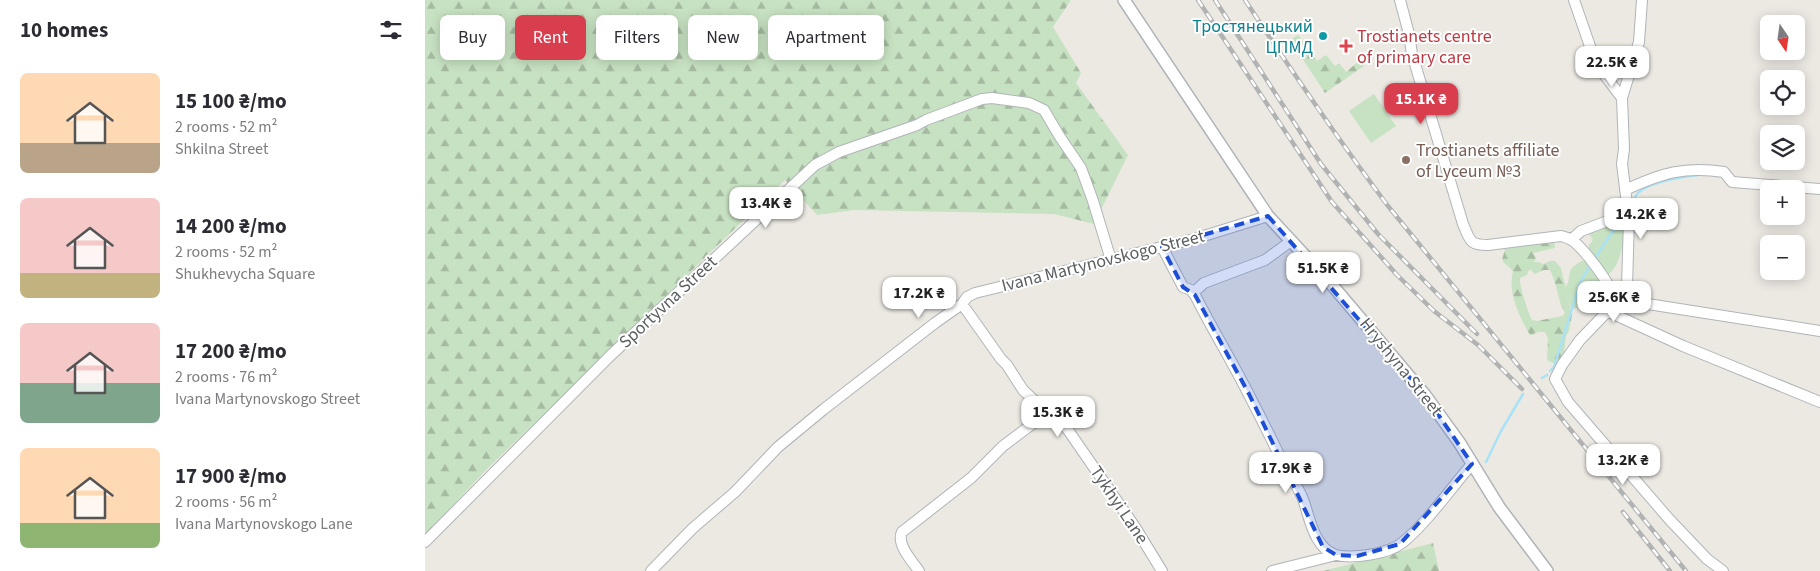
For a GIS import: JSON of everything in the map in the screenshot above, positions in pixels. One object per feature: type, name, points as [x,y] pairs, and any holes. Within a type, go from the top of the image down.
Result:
[{"type":"street","name":"Hryshyna Street","points":[[1124,0],[1268,216],[1333,286],[1425,395],[1451,430],[1499,508],[1547,571]]},
{"type":"street","points":[[1400,0],[1412,54],[1463,224],[1470,241],[1476,245],[1488,245],[1561,236],[1571,240],[1591,262],[1618,299],[1820,331]]},
{"type":"street","points":[[1574,0],[1600,69],[1622,98]]},
{"type":"street","points":[[1642,0],[1639,42],[1622,98],[1624,149],[1622,164],[1629,220],[1627,287],[1609,312],[1580,340],[1562,365],[1555,379],[1567,402],[1619,463],[1707,559],[1723,571]]},
{"type":"street","name":"Sportyvna Street","points":[[425,542],[611,355],[815,165],[839,152],[917,125],[982,99],[992,98],[1037,105],[1044,110],[1081,168],[1111,260]]},
{"type":"street","points":[[1625,190],[1674,171],[1705,169],[1724,172],[1732,182],[1820,189]]},
{"type":"street","name":"Ivana Martynovskogo Street","points":[[651,571],[693,528],[735,492],[778,447],[824,409],[962,304],[967,296],[1163,247],[1268,216]]},
{"type":"street","points":[[1571,240],[1581,231],[1610,220]]},
{"type":"street","points":[[1193,293],[1204,283],[1265,260],[1291,241]]},
{"type":"street","points":[[1163,247],[1183,287],[1193,293],[1249,394],[1291,479],[1302,497],[1318,540],[1330,553],[1345,556],[1367,555],[1381,552],[1400,544],[1419,526],[1472,464]]},
{"type":"street","name":"Tykhyi Lane","points":[[962,304],[1023,390],[1039,406],[1051,410],[1068,430],[1135,527],[1162,571]]},
{"type":"street","points":[[1609,312],[1683,346],[1820,402]]},
{"type":"street","points":[[919,571],[901,542],[901,532],[971,478],[1003,446],[1051,410]]},
{"type":"street","points":[[1272,571],[1336,555]]},
{"type":"highlighted area","points":[[1268,216],[1425,395],[1472,464],[1400,544],[1357,556],[1336,555],[1323,547],[1249,394],[1195,295],[1183,287],[1162,247]]},
{"type":"green space","points":[[425,0],[1071,0],[1053,27],[1081,73],[1076,83],[1128,155],[1094,224],[1054,214],[854,210],[817,215],[785,180],[485,471],[425,535]]},
{"type":"green space","points":[[1298,35],[1317,61],[1326,55],[1335,66],[1339,63],[1346,72],[1360,60],[1364,66],[1325,93],[1290,40]]},
{"type":"green space","points":[[1374,94],[1396,126],[1371,143],[1349,111]]},
{"type":"green space","points":[[1627,208],[1623,245],[1617,263],[1607,275],[1589,255],[1589,245],[1593,240],[1589,234],[1598,226]]},
{"type":"green space","points":[[1550,239],[1554,240],[1555,248],[1533,253],[1536,258],[1534,262],[1543,264],[1555,261],[1561,268],[1572,315],[1569,331],[1566,336],[1564,354],[1557,365],[1547,360],[1548,339],[1545,332],[1530,335],[1522,321],[1513,296],[1513,272],[1502,260],[1505,249]],"holes":[[[1529,270],[1535,274],[1543,270],[1550,270],[1565,313],[1562,316],[1537,321],[1532,320],[1520,281],[1520,278],[1527,275]]]},
{"type":"green space","points":[[1582,261],[1588,261],[1603,282],[1582,301],[1583,303],[1596,303],[1594,305],[1571,309],[1565,288],[1571,270]]},
{"type":"green space","points":[[1433,543],[1439,571],[1323,571]]},
{"type":"waterway","points":[[1632,207],[1637,194],[1650,185],[1666,180],[1698,175]]},
{"type":"waterway","points":[[1595,258],[1625,213]]},
{"type":"waterway","points":[[1550,371],[1554,367],[1580,283],[1590,265]]},
{"type":"waterway","points":[[1542,378],[1547,375]]},
{"type":"waterway","points":[[1486,462],[1501,431],[1523,394]]},
{"type":"railway","points":[[1198,0],[1332,202],[1398,276],[1434,311],[1478,345],[1522,389]]},
{"type":"railway","points":[[1215,0],[1321,164],[1378,234],[1477,334]]},
{"type":"railway","points":[[1245,0],[1315,104],[1388,206],[1686,571]]},
{"type":"railway","points":[[1623,512],[1670,571]]},
{"type":"place","name":"Тростянецький ЦПМД","points":[[1323,36]]},
{"type":"place","name":"Trostianets centre of primary care","points":[[1346,46]]},
{"type":"place","name":"Trostianets affiliate of Lyceum №3","points":[[1406,160]]}]
